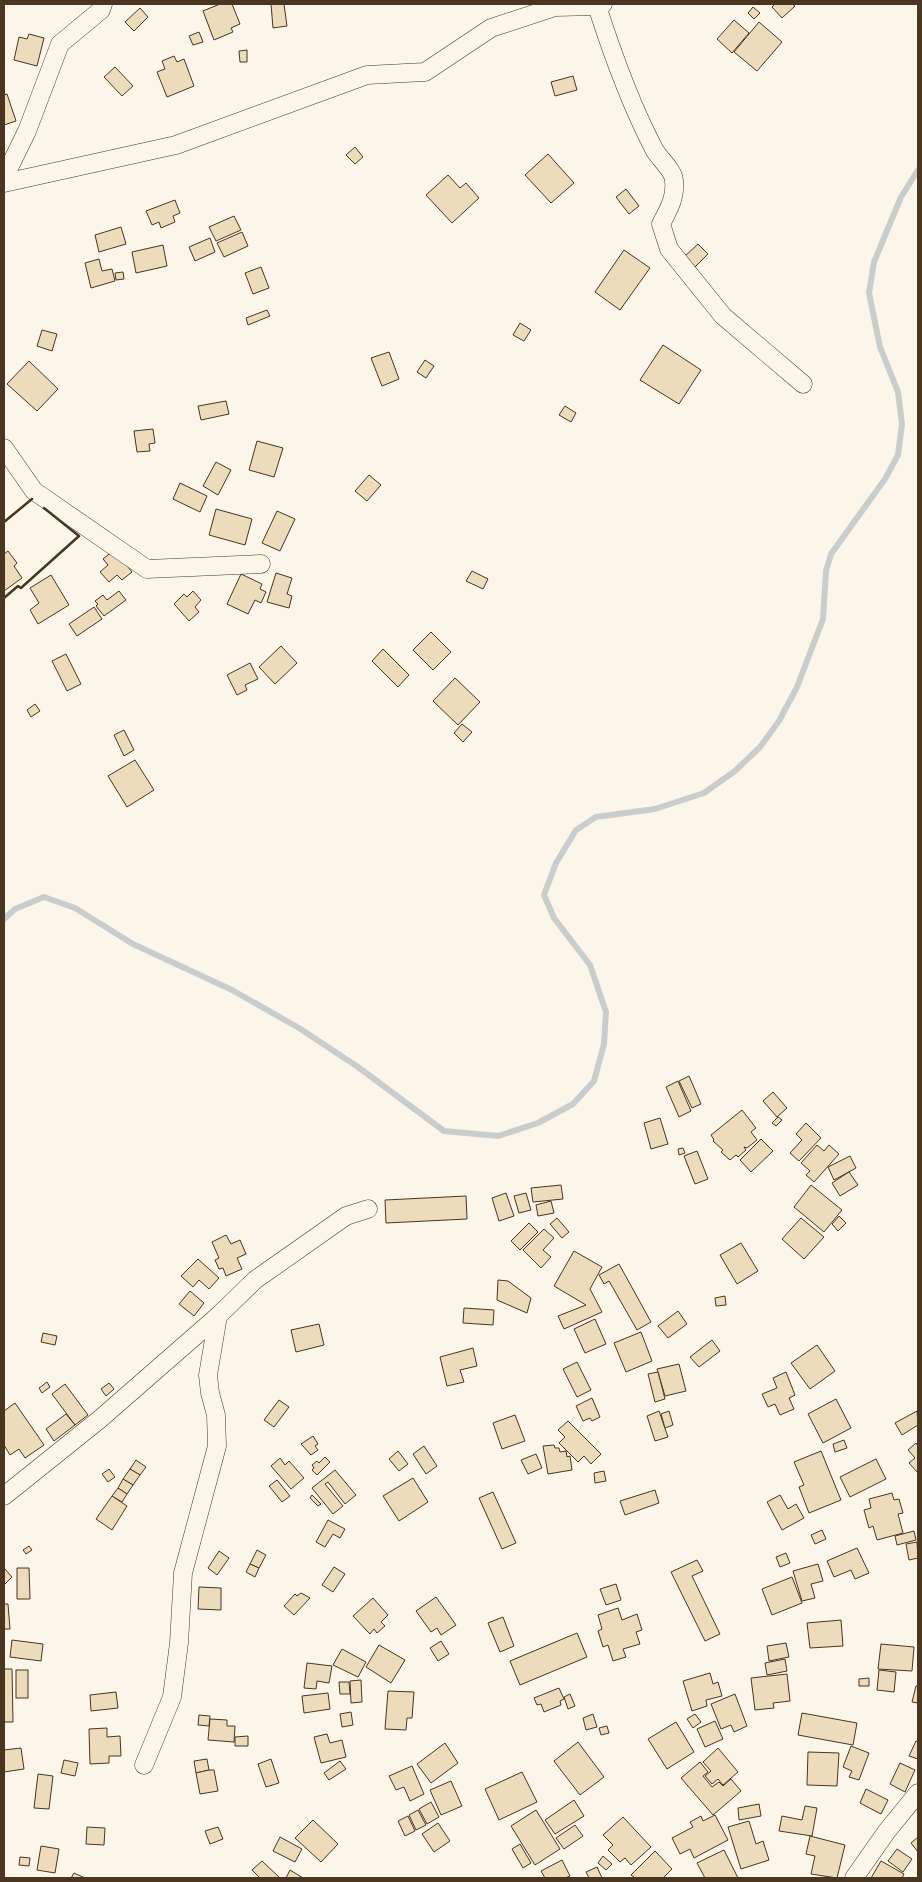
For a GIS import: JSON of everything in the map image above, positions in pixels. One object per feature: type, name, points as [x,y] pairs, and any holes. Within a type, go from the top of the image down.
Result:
[{"type":"street","points":[[4,178],[28,131],[60,44],[101,10],[103,4]]},
{"type":"street","points":[[4,183],[176,145],[367,75],[426,72],[491,28],[556,7],[596,5],[618,72],[635,114],[656,153],[674,178],[674,198],[661,224],[669,249],[723,316],[803,384]]},
{"type":"street","points":[[4,448],[34,491],[147,569],[262,564]]},
{"type":"street","points":[[4,1496],[100,1419],[218,1316],[256,1280],[346,1216],[368,1208]]},
{"type":"street","points":[[144,1765],[172,1697],[179,1643],[183,1573],[217,1446],[216,1415],[210,1393],[208,1374],[218,1316]]},
{"type":"street","points":[[854,1878],[886,1831],[918,1793]]},
{"type":"building","points":[[220,4],[232,4],[240,24],[231,28],[233,32],[214,40],[203,11]]},
{"type":"building","points":[[271,4],[284,4],[287,26],[273,28]]},
{"type":"building","points":[[775,4],[792,4],[795,6],[782,18],[772,7]]},
{"type":"building","points":[[753,7],[760,13],[754,19],[748,13]]},
{"type":"building","points":[[140,8],[148,17],[134,31],[125,22]]},
{"type":"building","points":[[734,20],[749,33],[732,53],[717,39]]},
{"type":"building","points":[[759,22],[782,42],[757,71],[734,52]]},
{"type":"building","points":[[199,32],[203,42],[193,45],[189,36]]},
{"type":"building","points":[[29,34],[44,38],[37,66],[14,60],[19,37],[27,39]]},
{"type":"building","points":[[247,50],[247,62],[240,62],[239,51]]},
{"type":"building","points":[[174,56],[177,62],[184,59],[194,86],[167,97],[157,72],[165,69],[162,61]]},
{"type":"building","points":[[115,67],[133,86],[122,96],[104,77]]},
{"type":"building","points":[[573,76],[577,90],[555,96],[551,82]]},
{"type":"building","points":[[7,94],[16,121],[4,125],[4,95]]},
{"type":"building","points":[[355,147],[363,157],[355,164],[346,155]]},
{"type":"building","points":[[548,154],[574,183],[551,203],[525,175]]},
{"type":"building","points":[[448,175],[460,188],[466,183],[479,198],[452,223],[426,195]]},
{"type":"building","points":[[626,189],[639,206],[629,214],[616,197]]},
{"type":"building","points":[[175,200],[180,213],[173,216],[175,222],[161,228],[159,222],[152,225],[146,211]]},
{"type":"building","points":[[234,216],[241,230],[216,241],[209,227]]},
{"type":"building","points":[[121,227],[126,244],[99,252],[95,235]]},
{"type":"building","points":[[242,232],[248,246],[224,257],[217,243]]},
{"type":"building","points":[[210,238],[215,252],[195,261],[189,247]]},
{"type":"building","points":[[698,244],[708,254],[695,267],[685,256]]},
{"type":"building","points":[[163,245],[167,266],[136,273],[132,252]]},
{"type":"building","points":[[624,250],[650,268],[620,310],[595,292]]},
{"type":"building","points":[[99,259],[102,271],[112,269],[115,281],[91,288],[85,263]]},
{"type":"building","points":[[261,267],[269,288],[253,294],[245,273]]},
{"type":"building","points":[[123,272],[124,279],[116,280],[115,273]]},
{"type":"building","points":[[267,310],[270,316],[248,325],[246,318]]},
{"type":"building","points":[[520,323],[531,330],[524,341],[513,335]]},
{"type":"building","points":[[42,330],[57,334],[52,351],[37,346]]},
{"type":"building","points":[[663,345],[701,370],[679,404],[640,380]]},
{"type":"building","points":[[389,352],[399,379],[382,386],[371,358]]},
{"type":"building","points":[[425,360],[434,366],[426,378],[417,372]]},
{"type":"building","points":[[29,361],[58,389],[37,411],[7,384]]},
{"type":"building","points":[[226,401],[229,414],[201,420],[198,406]]},
{"type":"building","points":[[565,406],[576,413],[571,422],[559,415]]},
{"type":"building","points":[[153,429],[155,443],[149,444],[150,451],[137,452],[134,431]]},
{"type":"building","points":[[257,441],[283,448],[274,477],[249,470]]},
{"type":"building","points":[[216,462],[231,470],[218,495],[203,486]]},
{"type":"building","points":[[369,475],[381,485],[367,501],[355,491]]},
{"type":"building","points":[[180,483],[207,496],[200,512],[173,499]]},
{"type":"building","points":[[216,509],[252,519],[245,545],[209,535]]},
{"type":"building","points":[[277,511],[295,519],[280,551],[262,543]]},
{"type":"building","points":[[114,550],[132,572],[122,580],[117,575],[109,582],[100,572],[108,565],[103,559]]},
{"type":"building","points":[[8,551],[17,563],[14,566],[22,578],[4,591],[4,554]]},
{"type":"building","points":[[472,571],[488,579],[483,589],[466,581]]},
{"type":"building","points":[[276,573],[292,578],[287,594],[292,596],[289,608],[267,602]]},
{"type":"building","points":[[241,574],[262,584],[260,589],[266,592],[261,603],[255,600],[248,614],[227,604]]},
{"type":"building","points":[[51,575],[69,605],[38,624],[30,610],[39,603],[30,588]]},
{"type":"building","points":[[119,591],[126,600],[104,616],[96,606],[98,604],[95,601],[103,595],[107,600]]},
{"type":"building","points":[[193,591],[201,600],[195,607],[199,612],[189,621],[174,604],[184,594],[187,597]]},
{"type":"building","points":[[94,607],[102,619],[77,636],[69,624]]},
{"type":"building","points":[[431,632],[451,652],[433,670],[413,650]]},
{"type":"building","points":[[281,646],[297,663],[275,684],[259,667]]},
{"type":"building","points":[[383,649],[409,675],[398,687],[372,661]]},
{"type":"building","points":[[66,654],[81,684],[67,691],[52,661]]},
{"type":"building","points":[[250,663],[258,679],[245,685],[247,690],[237,695],[227,675]]},
{"type":"building","points":[[455,678],[480,702],[458,725],[433,701]]},
{"type":"building","points":[[35,704],[40,711],[31,717],[27,710]]},
{"type":"building","points":[[462,724],[472,732],[463,742],[454,733]]},
{"type":"building","points":[[124,730],[134,750],[124,756],[114,735]]},
{"type":"building","points":[[135,760],[154,790],[127,807],[108,776]]},
{"type":"building","points":[[689,1076],[701,1104],[692,1108],[679,1081]]},
{"type":"building","points":[[678,1081],[691,1111],[679,1117],[666,1087]]},
{"type":"building","points":[[773,1092],[787,1108],[777,1117],[763,1101]]},
{"type":"building","points":[[742,1110],[756,1128],[751,1132],[757,1140],[747,1148],[744,1147],[746,1150],[738,1157],[736,1155],[730,1160],[721,1152],[723,1150],[713,1141],[711,1135]]},
{"type":"building","points":[[778,1117],[782,1120],[776,1126],[772,1123]]},
{"type":"building","points":[[660,1118],[668,1144],[651,1149],[644,1123]]},
{"type":"building","points":[[806,1123],[821,1138],[799,1161],[790,1153],[802,1140],[796,1134]]},
{"type":"building","points":[[761,1139],[773,1151],[751,1172],[740,1160]]},
{"type":"building","points":[[817,1145],[824,1151],[829,1145],[839,1154],[814,1182],[806,1175],[810,1171],[801,1163]]},
{"type":"building","points":[[683,1148],[685,1153],[679,1155],[678,1149]]},
{"type":"building","points":[[697,1151],[708,1179],[695,1184],[684,1156]]},
{"type":"building","points":[[850,1156],[856,1168],[834,1180],[828,1167]]},
{"type":"building","points":[[849,1172],[858,1185],[840,1196],[832,1183]]},
{"type":"building","points":[[561,1185],[563,1199],[533,1202],[531,1188]]},
{"type":"building","points":[[811,1185],[842,1210],[824,1232],[794,1207]]},
{"type":"building","points":[[506,1193],[514,1216],[499,1221],[492,1198]]},
{"type":"building","points":[[526,1193],[531,1210],[519,1213],[514,1196]]},
{"type":"building","points":[[466,1196],[467,1219],[386,1223],[385,1200]]},
{"type":"building","points":[[551,1201],[554,1213],[538,1216],[536,1205]]},
{"type":"building","points":[[839,1216],[846,1223],[838,1231],[832,1224]]},
{"type":"building","points":[[557,1218],[569,1232],[562,1238],[550,1224]]},
{"type":"building","points":[[801,1218],[824,1237],[804,1259],[782,1239]]},
{"type":"building","points":[[529,1223],[538,1232],[520,1250],[511,1241]]},
{"type":"building","points":[[544,1229],[554,1238],[543,1250],[551,1257],[541,1268],[523,1250]]},
{"type":"building","points":[[226,1235],[231,1244],[240,1240],[246,1254],[237,1258],[242,1269],[226,1276],[223,1268],[219,1269],[215,1260],[219,1258],[212,1242]]},
{"type":"building","points":[[741,1243],[758,1271],[737,1284],[720,1255]]},
{"type":"building","points":[[574,1251],[602,1267],[590,1289],[602,1312],[564,1329],[558,1316],[586,1305],[554,1286]]},
{"type":"building","points":[[198,1259],[219,1278],[209,1289],[199,1280],[193,1287],[181,1276]]},
{"type":"building","points":[[619,1264],[651,1322],[637,1330],[609,1281],[604,1284],[599,1275]]},
{"type":"building","points":[[498,1280],[508,1281],[531,1298],[527,1313],[497,1300]]},
{"type":"building","points":[[190,1291],[204,1303],[194,1316],[179,1304]]},
{"type":"building","points":[[725,1296],[726,1305],[716,1306],[715,1298]]},
{"type":"building","points":[[464,1308],[494,1310],[493,1325],[463,1323]]},
{"type":"building","points":[[678,1311],[687,1324],[668,1338],[658,1326]]},
{"type":"building","points":[[595,1319],[606,1344],[585,1353],[574,1329]]},
{"type":"building","points":[[319,1324],[324,1345],[296,1352],[291,1330]]},
{"type":"building","points":[[641,1332],[652,1361],[626,1372],[614,1343]]},
{"type":"building","points":[[43,1333],[57,1336],[55,1345],[41,1342]]},
{"type":"building","points":[[712,1340],[720,1351],[699,1367],[690,1357]]},
{"type":"building","points":[[817,1345],[835,1371],[810,1389],[791,1363]]},
{"type":"building","points":[[473,1348],[477,1366],[460,1370],[464,1382],[447,1386],[440,1357]]},
{"type":"building","points":[[577,1362],[591,1390],[577,1397],[563,1369]]},
{"type":"building","points":[[679,1364],[686,1391],[665,1396],[657,1369]]},
{"type":"building","points":[[658,1372],[665,1399],[655,1402],[648,1374]]},
{"type":"building","points":[[786,1372],[795,1395],[789,1398],[794,1409],[780,1415],[775,1404],[768,1407],[762,1394],[777,1388],[773,1378]]},
{"type":"building","points":[[47,1382],[50,1387],[42,1393],[39,1388]]},
{"type":"building","points":[[109,1383],[114,1389],[106,1396],[101,1389]]},
{"type":"building","points":[[65,1384],[88,1415],[75,1425],[52,1394]]},
{"type":"building","points":[[592,1398],[600,1417],[592,1421],[590,1418],[583,1421],[576,1406]]},
{"type":"building","points":[[836,1399],[851,1428],[823,1443],[808,1414]]},
{"type":"building","points":[[279,1400],[289,1407],[274,1427],[264,1420]]},
{"type":"building","points":[[15,1403],[44,1445],[25,1458],[19,1449],[10,1455],[4,1445],[4,1411]]},
{"type":"building","points":[[659,1411],[668,1437],[655,1441],[647,1416]]},
{"type":"building","points":[[669,1411],[673,1425],[665,1428],[661,1414]]},
{"type":"building","points":[[917,1411],[918,1425],[902,1435],[895,1423]]},
{"type":"building","points":[[66,1414],[75,1425],[54,1441],[46,1429]]},
{"type":"building","points":[[515,1415],[525,1441],[502,1449],[493,1423]]},
{"type":"building","points":[[568,1421],[601,1454],[591,1464],[584,1456],[578,1462],[559,1443],[565,1437],[558,1430]]},
{"type":"building","points":[[313,1436],[318,1444],[315,1446],[318,1450],[311,1455],[301,1444]]},
{"type":"building","points":[[844,1440],[847,1448],[835,1452],[833,1444]]},
{"type":"building","points":[[916,1443],[918,1446],[918,1473],[909,1463],[915,1458],[908,1450]]},
{"type":"building","points":[[554,1445],[555,1448],[559,1448],[560,1452],[566,1451],[567,1457],[570,1456],[572,1470],[548,1474],[543,1446]]},
{"type":"building","points":[[424,1446],[437,1466],[426,1474],[413,1454]]},
{"type":"building","points":[[398,1451],[408,1464],[399,1471],[389,1459]]},
{"type":"building","points":[[821,1451],[841,1500],[809,1513],[799,1487],[804,1485],[794,1462]]},
{"type":"building","points":[[536,1454],[542,1468],[528,1474],[521,1460]]},
{"type":"building","points":[[325,1457],[330,1462],[317,1475],[312,1470],[314,1468],[312,1465],[317,1461],[319,1463]]},
{"type":"building","points":[[280,1458],[285,1465],[289,1461],[304,1478],[291,1489],[271,1466]]},
{"type":"building","points":[[876,1459],[886,1479],[850,1497],[840,1477]]},
{"type":"building","points":[[136,1460],[146,1467],[140,1475],[130,1469]]},
{"type":"building","points":[[109,1469],[115,1477],[108,1482],[102,1474]]},
{"type":"building","points":[[130,1469],[140,1475],[133,1485],[123,1479]]},
{"type":"building","points":[[335,1470],[356,1495],[345,1504],[328,1482],[325,1484],[343,1506],[333,1514],[312,1488]]},
{"type":"building","points":[[604,1471],[606,1481],[595,1483],[594,1473]]},
{"type":"building","points":[[413,1478],[428,1502],[399,1521],[383,1496]]},
{"type":"building","points":[[123,1479],[133,1485],[127,1494],[118,1488]]},
{"type":"building","points":[[277,1480],[290,1496],[282,1502],[269,1486]]},
{"type":"building","points":[[118,1488],[127,1494],[122,1502],[112,1496]]},
{"type":"building","points":[[655,1490],[659,1503],[625,1515],[620,1501]]},
{"type":"building","points":[[493,1492],[516,1543],[502,1549],[479,1498]]},
{"type":"building","points":[[892,1493],[894,1500],[899,1499],[903,1513],[898,1514],[903,1533],[877,1540],[873,1526],[869,1528],[864,1510],[871,1508],[869,1499]]},
{"type":"building","points":[[312,1495],[321,1504],[318,1506],[310,1498]]},
{"type":"building","points":[[780,1495],[788,1509],[796,1504],[804,1518],[782,1530],[767,1502]]},
{"type":"building","points":[[112,1496],[127,1506],[112,1530],[96,1519]]},
{"type":"building","points":[[328,1520],[345,1529],[340,1538],[333,1534],[325,1547],[316,1542]]},
{"type":"building","points":[[822,1530],[826,1539],[815,1544],[811,1535]]},
{"type":"building","points":[[914,1531],[916,1540],[897,1545],[895,1536]]},
{"type":"building","points":[[917,1542],[918,1558],[909,1560],[906,1544]]},
{"type":"building","points":[[29,1546],[32,1550],[26,1554],[23,1550]]},
{"type":"building","points":[[857,1548],[869,1573],[855,1579],[851,1570],[834,1577],[827,1561]]},
{"type":"building","points":[[257,1550],[266,1555],[259,1568],[250,1564]]},
{"type":"building","points":[[219,1551],[229,1558],[217,1575],[208,1568]]},
{"type":"building","points":[[786,1553],[790,1563],[780,1567],[776,1557]]},
{"type":"building","points":[[697,1560],[703,1571],[692,1576],[720,1634],[705,1641],[671,1572]]},
{"type":"building","points":[[250,1564],[259,1568],[255,1577],[246,1572]]},
{"type":"building","points":[[818,1564],[823,1581],[811,1584],[815,1598],[802,1601],[793,1571]]},
{"type":"building","points":[[334,1567],[345,1574],[333,1592],[322,1585]]},
{"type":"building","points":[[4,1568],[12,1577],[4,1585]]},
{"type":"building","points":[[17,1568],[29,1568],[30,1599],[17,1599]]},
{"type":"building","points":[[792,1577],[802,1603],[772,1615],[762,1589]]},
{"type":"building","points":[[616,1584],[621,1600],[606,1605],[600,1589]]},
{"type":"building","points":[[199,1587],[221,1588],[221,1610],[198,1609]]},
{"type":"building","points":[[301,1593],[310,1598],[294,1615],[284,1606],[295,1594],[297,1596]]},
{"type":"building","points":[[436,1597],[456,1625],[441,1635],[437,1628],[431,1632],[416,1611]]},
{"type":"building","points":[[373,1598],[388,1615],[381,1622],[385,1626],[377,1633],[374,1629],[370,1634],[353,1616]]},
{"type":"building","points":[[4,1604],[8,1604],[10,1629],[4,1629]]},
{"type":"building","points":[[618,1608],[622,1620],[637,1614],[642,1630],[636,1632],[640,1644],[623,1649],[626,1657],[613,1661],[608,1645],[603,1647],[598,1631],[602,1629],[598,1615]]},
{"type":"building","points":[[503,1617],[514,1646],[500,1652],[488,1623]]},
{"type":"building","points":[[841,1620],[843,1646],[810,1648],[807,1623]]},
{"type":"building","points":[[577,1633],[587,1657],[520,1685],[510,1661]]},
{"type":"building","points":[[12,1640],[43,1644],[41,1661],[10,1657]]},
{"type":"building","points":[[441,1641],[449,1654],[438,1661],[430,1648]]},
{"type":"building","points":[[786,1643],[789,1657],[769,1661],[767,1646]]},
{"type":"building","points":[[881,1644],[914,1647],[912,1671],[878,1669]]},
{"type":"building","points":[[379,1645],[405,1660],[391,1683],[366,1667]]},
{"type":"building","points":[[342,1649],[366,1662],[358,1677],[333,1665]]},
{"type":"building","points":[[785,1659],[787,1671],[767,1675],[765,1663]]},
{"type":"building","points":[[307,1663],[332,1666],[329,1683],[317,1681],[316,1689],[304,1688]]},
{"type":"building","points":[[4,1669],[12,1669],[13,1722],[4,1722]]},
{"type":"building","points":[[16,1670],[28,1670],[28,1698],[16,1698]]},
{"type":"building","points":[[879,1670],[896,1672],[894,1692],[877,1690]]},
{"type":"building","points":[[710,1673],[713,1684],[718,1682],[722,1696],[706,1700],[707,1706],[692,1711],[683,1681]]},
{"type":"building","points":[[787,1674],[790,1701],[773,1703],[774,1708],[755,1710],[751,1678]]},
{"type":"building","points":[[869,1678],[869,1686],[859,1686],[859,1679]]},
{"type":"building","points":[[361,1680],[362,1702],[351,1703],[350,1681]]},
{"type":"building","points":[[339,1682],[349,1682],[350,1694],[340,1694]]},
{"type":"building","points":[[916,1686],[918,1686],[918,1703],[912,1702]]},
{"type":"building","points":[[559,1688],[564,1699],[560,1701],[561,1705],[544,1712],[541,1704],[537,1705],[534,1698]]},
{"type":"building","points":[[388,1691],[414,1692],[412,1718],[407,1718],[406,1730],[385,1729]]},
{"type":"building","points":[[116,1692],[118,1708],[91,1711],[90,1695]]},
{"type":"building","points":[[328,1693],[330,1709],[304,1713],[302,1696]]},
{"type":"building","points":[[570,1694],[575,1706],[568,1709],[564,1697]]},
{"type":"building","points":[[735,1694],[747,1726],[734,1732],[731,1725],[721,1729],[711,1704]]},
{"type":"building","points":[[351,1712],[353,1725],[342,1727],[340,1714]]},
{"type":"building","points":[[802,1713],[857,1723],[853,1745],[798,1735]]},
{"type":"building","points":[[593,1714],[597,1727],[586,1730],[583,1718]]},
{"type":"building","points":[[695,1714],[701,1722],[693,1728],[687,1719]]},
{"type":"building","points":[[199,1715],[210,1716],[209,1726],[198,1725]]},
{"type":"building","points":[[210,1719],[227,1720],[227,1726],[235,1726],[234,1742],[208,1740]]},
{"type":"building","points":[[715,1721],[723,1739],[705,1747],[697,1729]]},
{"type":"building","points":[[676,1722],[694,1752],[667,1769],[648,1739]]},
{"type":"building","points":[[607,1726],[609,1733],[601,1735],[599,1728]]},
{"type":"building","points":[[107,1728],[107,1737],[120,1736],[121,1756],[109,1756],[109,1763],[90,1764],[89,1729]]},
{"type":"building","points":[[327,1734],[330,1743],[342,1740],[346,1757],[321,1763],[314,1737]]},
{"type":"building","points":[[248,1736],[248,1746],[235,1746],[235,1737]]},
{"type":"building","points":[[916,1741],[918,1742],[918,1759],[909,1756]]},
{"type":"building","points":[[578,1742],[604,1777],[580,1795],[554,1761]]},
{"type":"building","points":[[445,1743],[458,1763],[431,1783],[417,1764]]},
{"type":"building","points":[[851,1746],[869,1753],[859,1780],[849,1777],[852,1771],[843,1767]]},
{"type":"building","points":[[21,1748],[24,1769],[4,1772],[4,1750]]},
{"type":"building","points":[[718,1748],[738,1772],[723,1785],[718,1779],[712,1784],[705,1776],[711,1771],[703,1762]]},
{"type":"building","points":[[808,1752],[839,1753],[837,1786],[807,1785]]},
{"type":"building","points":[[207,1759],[209,1770],[196,1773],[194,1761]]},
{"type":"building","points":[[271,1759],[279,1783],[266,1787],[258,1764]]},
{"type":"building","points":[[64,1760],[78,1763],[75,1776],[61,1773]]},
{"type":"building","points":[[340,1761],[346,1769],[329,1780],[324,1773]]},
{"type":"building","points":[[700,1762],[708,1772],[703,1776],[712,1787],[719,1782],[723,1786],[731,1779],[741,1791],[713,1815],[681,1778]]},
{"type":"building","points":[[900,1763],[915,1770],[905,1792],[890,1784]]},
{"type":"building","points":[[412,1766],[424,1794],[410,1801],[404,1787],[396,1790],[389,1776]]},
{"type":"building","points":[[214,1770],[218,1791],[200,1794],[196,1773]]},
{"type":"building","points":[[522,1772],[537,1802],[499,1820],[485,1789]]},
{"type":"building","points":[[38,1774],[53,1776],[49,1809],[34,1808]]},
{"type":"building","points":[[451,1781],[462,1806],[441,1815],[430,1790]]},
{"type":"building","points":[[866,1789],[888,1800],[881,1814],[860,1803]]},
{"type":"building","points":[[574,1800],[584,1816],[555,1834],[545,1820]]},
{"type":"building","points":[[431,1802],[439,1817],[427,1824],[419,1809]]},
{"type":"building","points":[[759,1804],[761,1816],[739,1820],[738,1808]]},
{"type":"building","points":[[805,1806],[817,1808],[812,1836],[779,1831],[782,1816],[802,1820]]},
{"type":"building","points":[[418,1810],[426,1825],[416,1830],[409,1815]]},
{"type":"building","points":[[536,1810],[560,1849],[535,1865],[511,1826]]},
{"type":"building","points":[[715,1815],[728,1840],[694,1858],[690,1849],[680,1854],[672,1838],[693,1827],[690,1822],[701,1816],[703,1821]]},
{"type":"building","points":[[408,1816],[415,1831],[405,1836],[398,1821]]},
{"type":"building","points":[[623,1817],[651,1847],[631,1865],[625,1858],[620,1862],[608,1850],[613,1845],[603,1835]]},
{"type":"building","points":[[313,1820],[338,1844],[321,1862],[295,1838]]},
{"type":"building","points":[[749,1821],[756,1844],[763,1841],[769,1860],[741,1869],[728,1827]]},
{"type":"building","points":[[438,1823],[450,1841],[434,1852],[422,1834]]},
{"type":"building","points":[[575,1825],[583,1836],[564,1849],[556,1838]]},
{"type":"building","points":[[87,1827],[105,1828],[104,1845],[86,1844]]},
{"type":"building","points":[[218,1827],[223,1839],[210,1844],[205,1831]]},
{"type":"building","points":[[810,1836],[845,1845],[837,1878],[811,1874],[815,1856],[806,1854]]},
{"type":"building","points":[[280,1837],[302,1849],[295,1862],[273,1851]]},
{"type":"building","points":[[918,1837],[918,1852],[911,1843]]},
{"type":"building","points":[[520,1844],[531,1863],[523,1868],[512,1849]]},
{"type":"building","points":[[41,1846],[59,1849],[55,1873],[37,1870]]},
{"type":"building","points":[[897,1849],[912,1859],[903,1872],[888,1861]]},
{"type":"building","points":[[724,1850],[738,1878],[705,1878],[697,1863]]},
{"type":"building","points":[[655,1851],[672,1869],[663,1878],[635,1878],[631,1875]]},
{"type":"building","points":[[603,1856],[612,1864],[606,1870],[598,1863]]},
{"type":"building","points":[[20,1857],[30,1858],[29,1866],[19,1865]]},
{"type":"building","points":[[562,1860],[570,1876],[565,1878],[545,1878],[541,1871]]},
{"type":"building","points":[[262,1861],[280,1878],[260,1878],[252,1870]]},
{"type":"building","points":[[881,1861],[904,1874],[902,1878],[871,1878]]},
{"type":"building","points":[[597,1867],[602,1878],[589,1878],[586,1872]]},
{"type":"building","points":[[290,1870],[303,1878],[286,1878]]},
{"type":"building","points":[[74,1873],[85,1878],[71,1878]]},
{"type":"waterway","points":[[4,919],[15,909],[44,897],[75,908],[133,944],[232,990],[299,1028],[358,1067],[444,1131],[498,1136],[538,1123],[573,1104],[594,1081],[604,1044],[606,1012],[590,965],[554,918],[544,895],[556,863],[576,830],[596,817],[655,809],[704,793],[735,771],[760,747],[779,721],[797,687],[823,619],[826,571],[831,554],[885,479],[898,455],[902,424],[898,392],[880,347],[869,293],[874,262],[901,197],[918,170]]},
{"type":"wall","points":[[4,522],[32,499]]},
{"type":"wall","points":[[4,598],[18,586],[21,588],[79,536],[44,508]]}]
